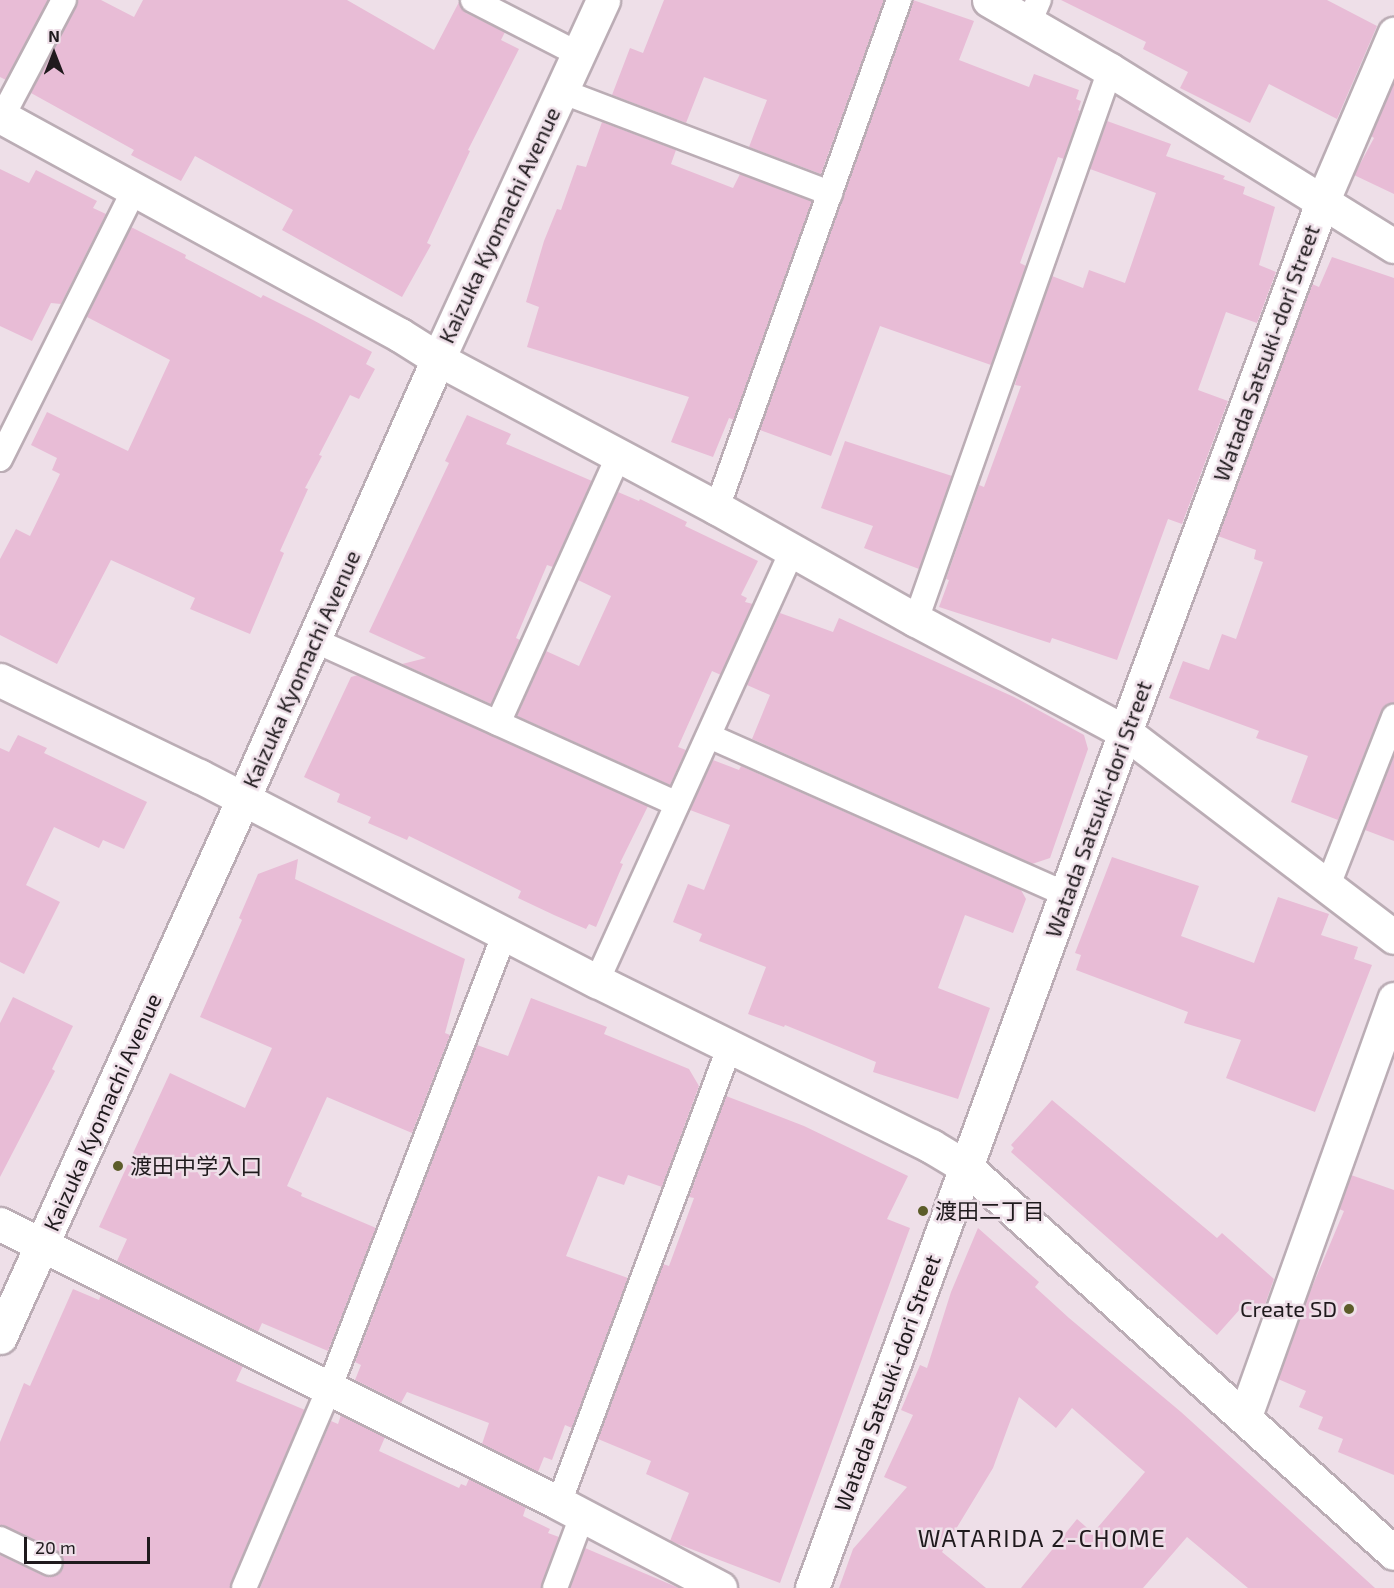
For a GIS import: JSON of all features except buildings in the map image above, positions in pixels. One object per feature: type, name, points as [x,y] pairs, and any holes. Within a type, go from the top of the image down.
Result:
[{"type":"street","name":"Kaizuka Kyomachi Avenue","points":[[0,1337],[243,799],[438,359],[603,0]]},
{"type":"street","points":[[988,0],[1034,11],[1110,70],[1394,246]]},
{"type":"street","name":"Watada Satsuki-dori Street","points":[[812,1588],[1125,732],[1323,200],[1394,34]]},
{"type":"street","points":[[1,116],[390,330],[438,359],[717,508],[792,552],[1125,732],[1394,937]]},
{"type":"street","points":[[0,680],[243,799],[966,1167],[1245,1416],[1394,1553]]},
{"type":"street","points":[[1245,1416],[1394,999]]},
{"type":"street","points":[[0,1224],[570,1510],[720,1588]]},
{"type":"lane","points":[[1,116],[64,0]]},
{"type":"lane","points":[[473,0],[578,54]]},
{"type":"lane","points":[[717,508],[899,0]]},
{"type":"lane","points":[[916,620],[1110,70]]},
{"type":"lane","points":[[561,91],[830,193]]},
{"type":"lane","points":[[0,459],[134,190]]},
{"type":"lane","points":[[498,723],[618,457]]},
{"type":"lane","points":[[597,981],[792,552]]},
{"type":"lane","points":[[314,640],[677,804]]},
{"type":"lane","points":[[1327,888],[1394,717]]},
{"type":"lane","points":[[709,736],[1067,895]]},
{"type":"lane","points":[[244,1588],[329,1389],[505,933]]},
{"type":"lane","points":[[555,1588],[570,1510],[730,1045]]},
{"type":"lane","points":[[0,1539],[50,1563]]},
{"type":"place","name":"渡田中学入口","points":[[118,1166]]},
{"type":"place","name":"渡田二丁目","points":[[923,1211]]},
{"type":"place","name":"Create SD","points":[[1349,1309]]},
{"type":"district","name":"WATARIDA 2-CHOME","points":[[1042,1538]]}]
